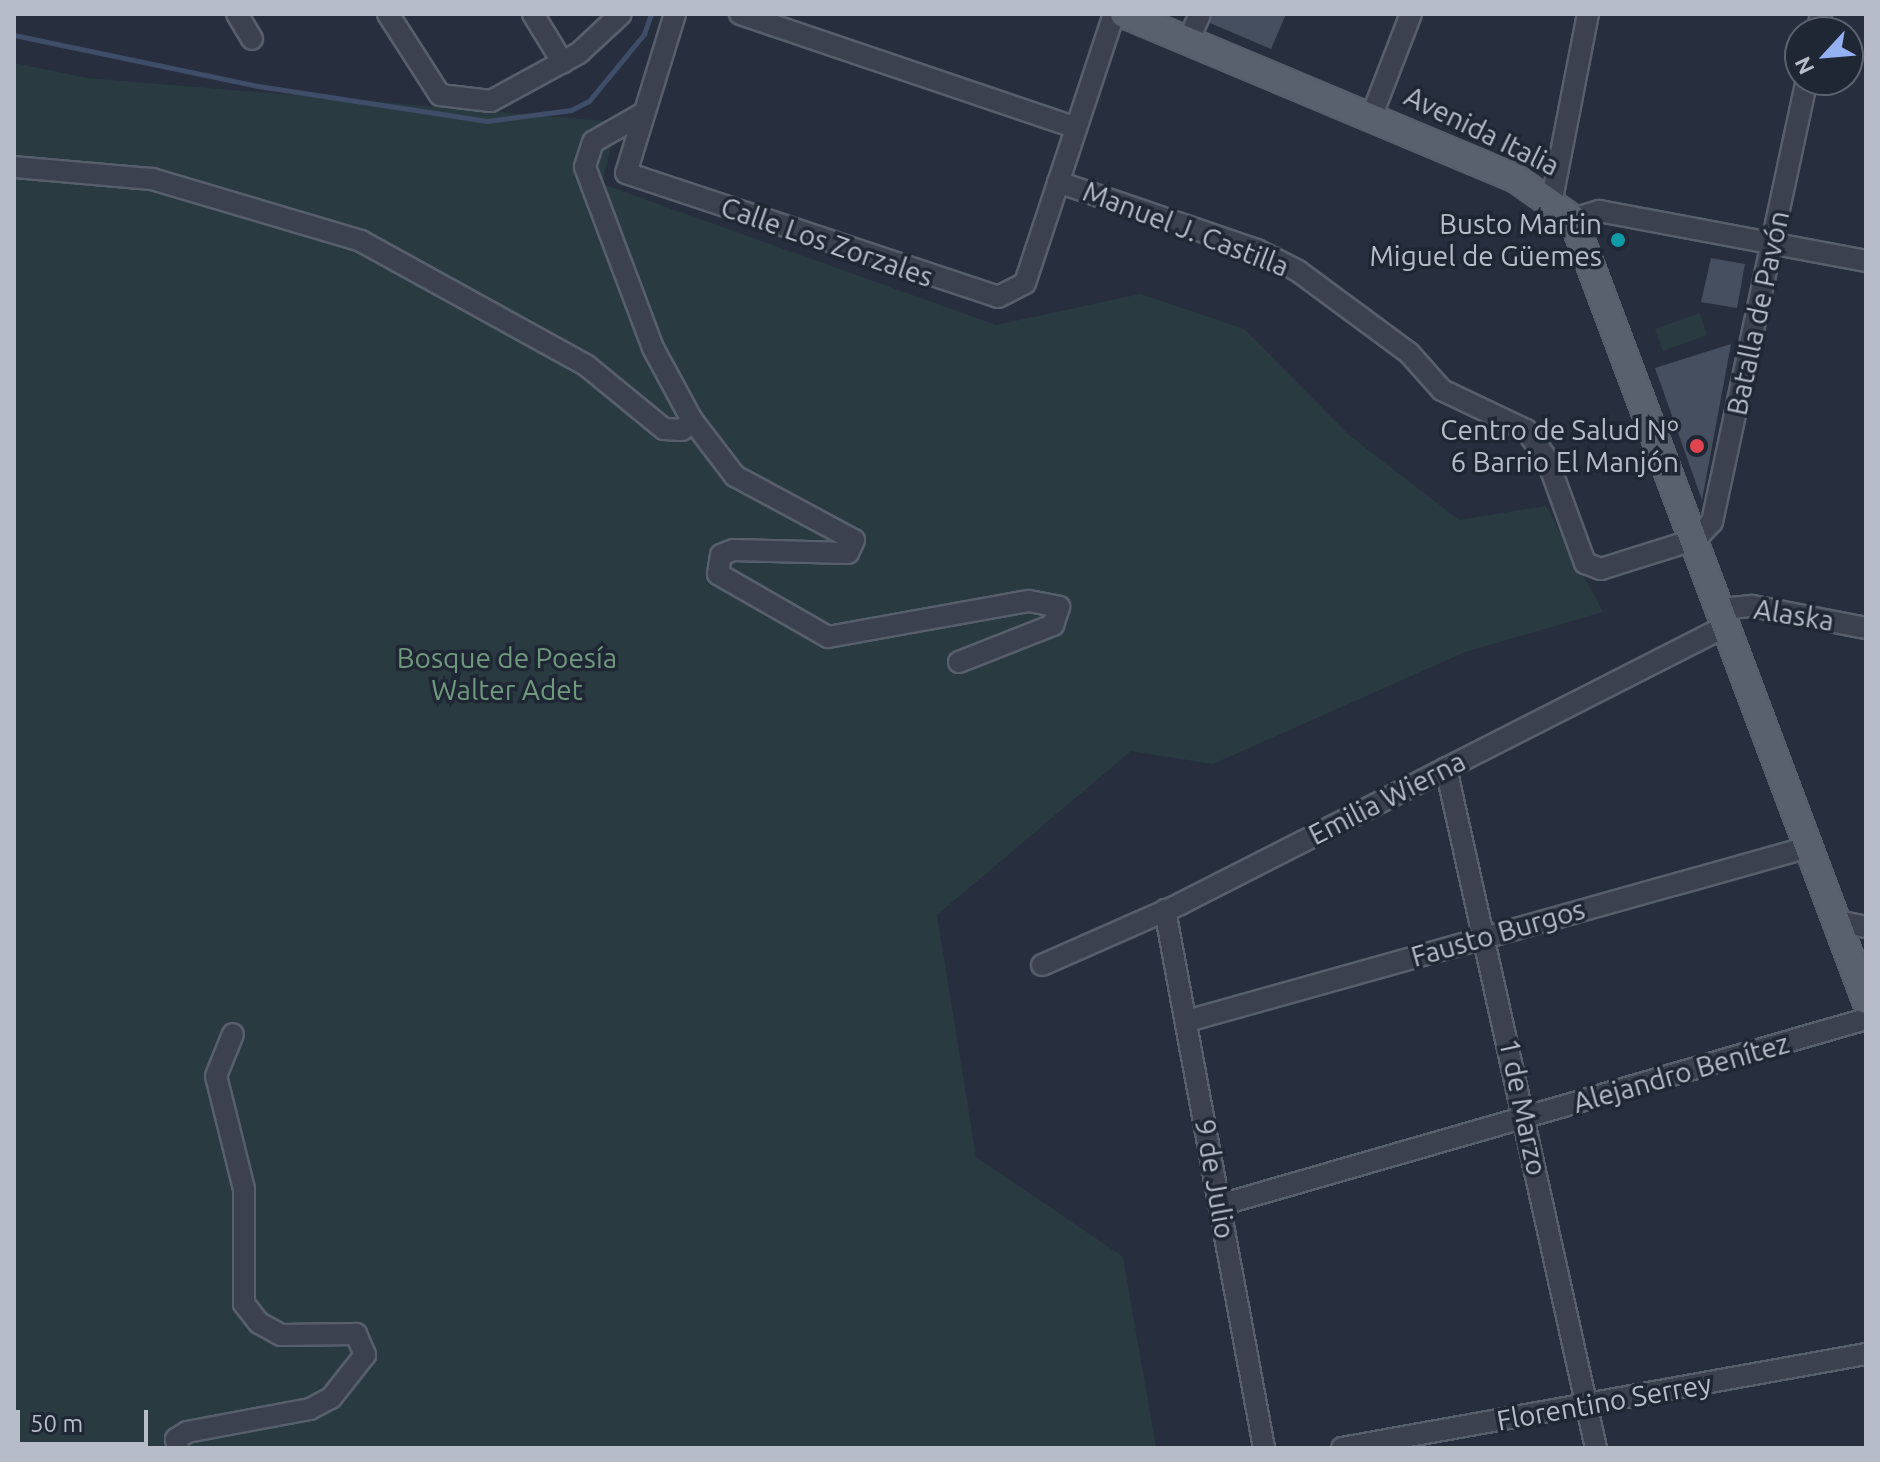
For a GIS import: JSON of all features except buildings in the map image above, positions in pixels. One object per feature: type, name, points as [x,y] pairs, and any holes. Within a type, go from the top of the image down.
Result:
[{"type":"main road","name":"Avenida Italia","points":[[1124,14],[1372,115],[1552,199],[1573,219]]},
{"type":"main road","points":[[1573,219],[1696,539],[1866,1000]]},
{"type":"street","points":[[237,14],[252,39]]},
{"type":"street","points":[[388,14],[440,95],[501,100],[563,63],[621,14]]},
{"type":"street","points":[[533,14],[563,63]]},
{"type":"street","points":[[675,14],[642,114],[593,142],[585,167],[644,327],[692,420],[735,476],[854,540],[848,553],[721,555],[718,574],[727,584],[812,632],[841,637],[1040,600],[1059,607],[1053,625],[959,662]]},
{"type":"street","points":[[740,14],[1074,127]]},
{"type":"street","points":[[1058,182],[1114,14]]},
{"type":"street","points":[[1189,39],[1200,14]]},
{"type":"street","points":[[1372,115],[1411,14]]},
{"type":"street","points":[[1552,199],[1588,14]]},
{"type":"street","name":"Batalla de Pavón","points":[[1696,539],[1716,508],[1804,96]]},
{"type":"street","name":"Calle Los Zorzales","points":[[642,114],[626,173],[989,296],[1009,297],[1025,283],[1058,182]]},
{"type":"street","points":[[14,167],[152,179],[361,241],[587,366],[664,429],[682,430],[692,420]]},
{"type":"street","name":"Manuel J. Castilla","points":[[1058,182],[1257,250],[1298,271],[1409,353],[1442,390],[1526,430],[1547,459],[1593,569],[1696,539]]},
{"type":"street","points":[[1573,219],[1599,211],[1866,261]]},
{"type":"street","name":"Alaska","points":[[1725,617],[1752,606],[1866,628]]},
{"type":"street","name":"Emilia Wierna","points":[[1042,965],[1165,910],[1446,768],[1725,617]]},
{"type":"street","name":"1 de Marzo","points":[[1446,768],[1486,936],[1596,1448]]},
{"type":"street","name":"Fausto Burgos","points":[[1187,1021],[1809,847]]},
{"type":"street","name":"9 de Julio","points":[[1165,910],[1264,1448]]},
{"type":"street","points":[[1838,921],[1866,927]]},
{"type":"street","name":"Alejandro Benítez","points":[[1220,1205],[1866,1019]]},
{"type":"street","points":[[178,1448],[176,1439],[187,1432],[320,1404],[354,1376],[365,1355],[356,1334],[281,1335],[259,1323],[244,1304],[242,1172],[216,1076],[233,1034]]},
{"type":"street","name":"Florentino Serrey","points":[[1342,1448],[1866,1354]]},
{"type":"green space","name":"Bosque de Poesía Walter Adet","points":[[14,63],[87,78],[617,122],[602,184],[996,325],[1140,294],[1244,329],[1350,436],[1459,520],[1546,506],[1603,612],[1465,652],[1213,764],[1131,751],[937,915],[976,1157],[1123,1257],[1156,1448],[14,1448]]},
{"type":"green space","points":[[1700,313],[1707,335],[1663,351],[1655,329]]},
{"type":"waterway","points":[[14,35],[258,86],[487,121],[571,110],[589,101],[644,34],[651,14]]},
{"type":"place","name":"Busto Martin Miguel de Güemes","points":[[1618,240]]},
{"type":"place","name":"Centro de Salud Nº 6 Barrio El Manjón","points":[[1697,446]]}]
